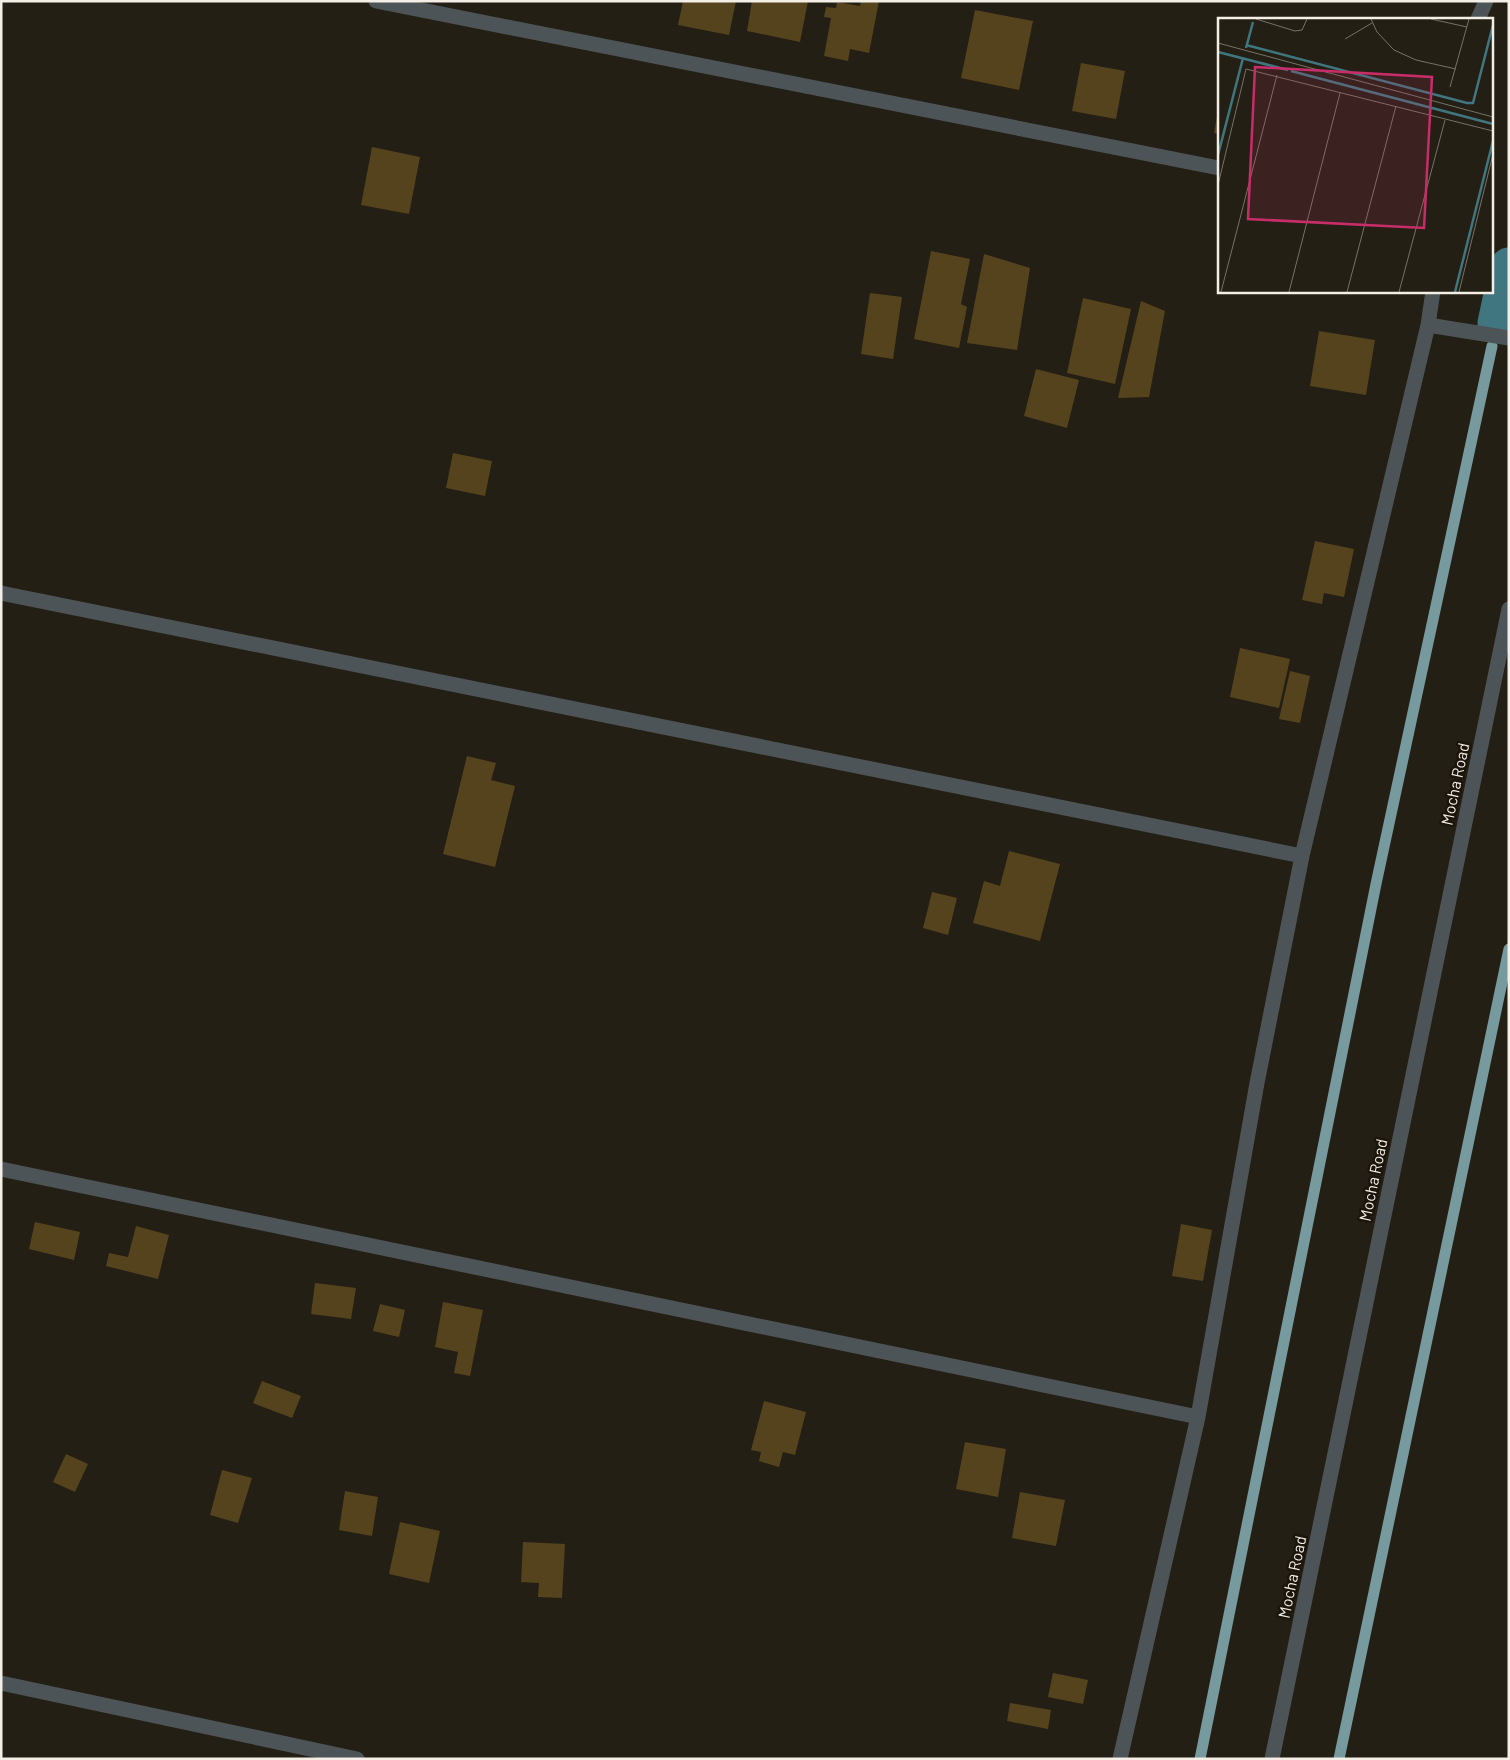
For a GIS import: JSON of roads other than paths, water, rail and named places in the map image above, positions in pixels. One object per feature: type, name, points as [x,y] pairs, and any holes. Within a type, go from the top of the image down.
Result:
[{"type":"street","points":[[376,1],[1218,168]]},
{"type":"street","points":[[1478,18],[1486,1]]},
{"type":"street","points":[[1120,1759],[1198,1417],[1257,1083],[1302,856],[1428,325],[1433,292]]},
{"type":"street","points":[[1428,325],[1509,338]]},
{"type":"street","points":[[1,592],[1302,856]]},
{"type":"street","name":"Mocha Road","points":[[1272,1759],[1509,609]]},
{"type":"street","points":[[1,1169],[1198,1417]]},
{"type":"street","points":[[1,1683],[357,1759]]},
{"type":"waterway","points":[[1497,323],[1509,267]]},
{"type":"waterway","points":[[1200,1759],[1376,884],[1492,346]]},
{"type":"waterway","points":[[1339,1759],[1509,949]]}]
